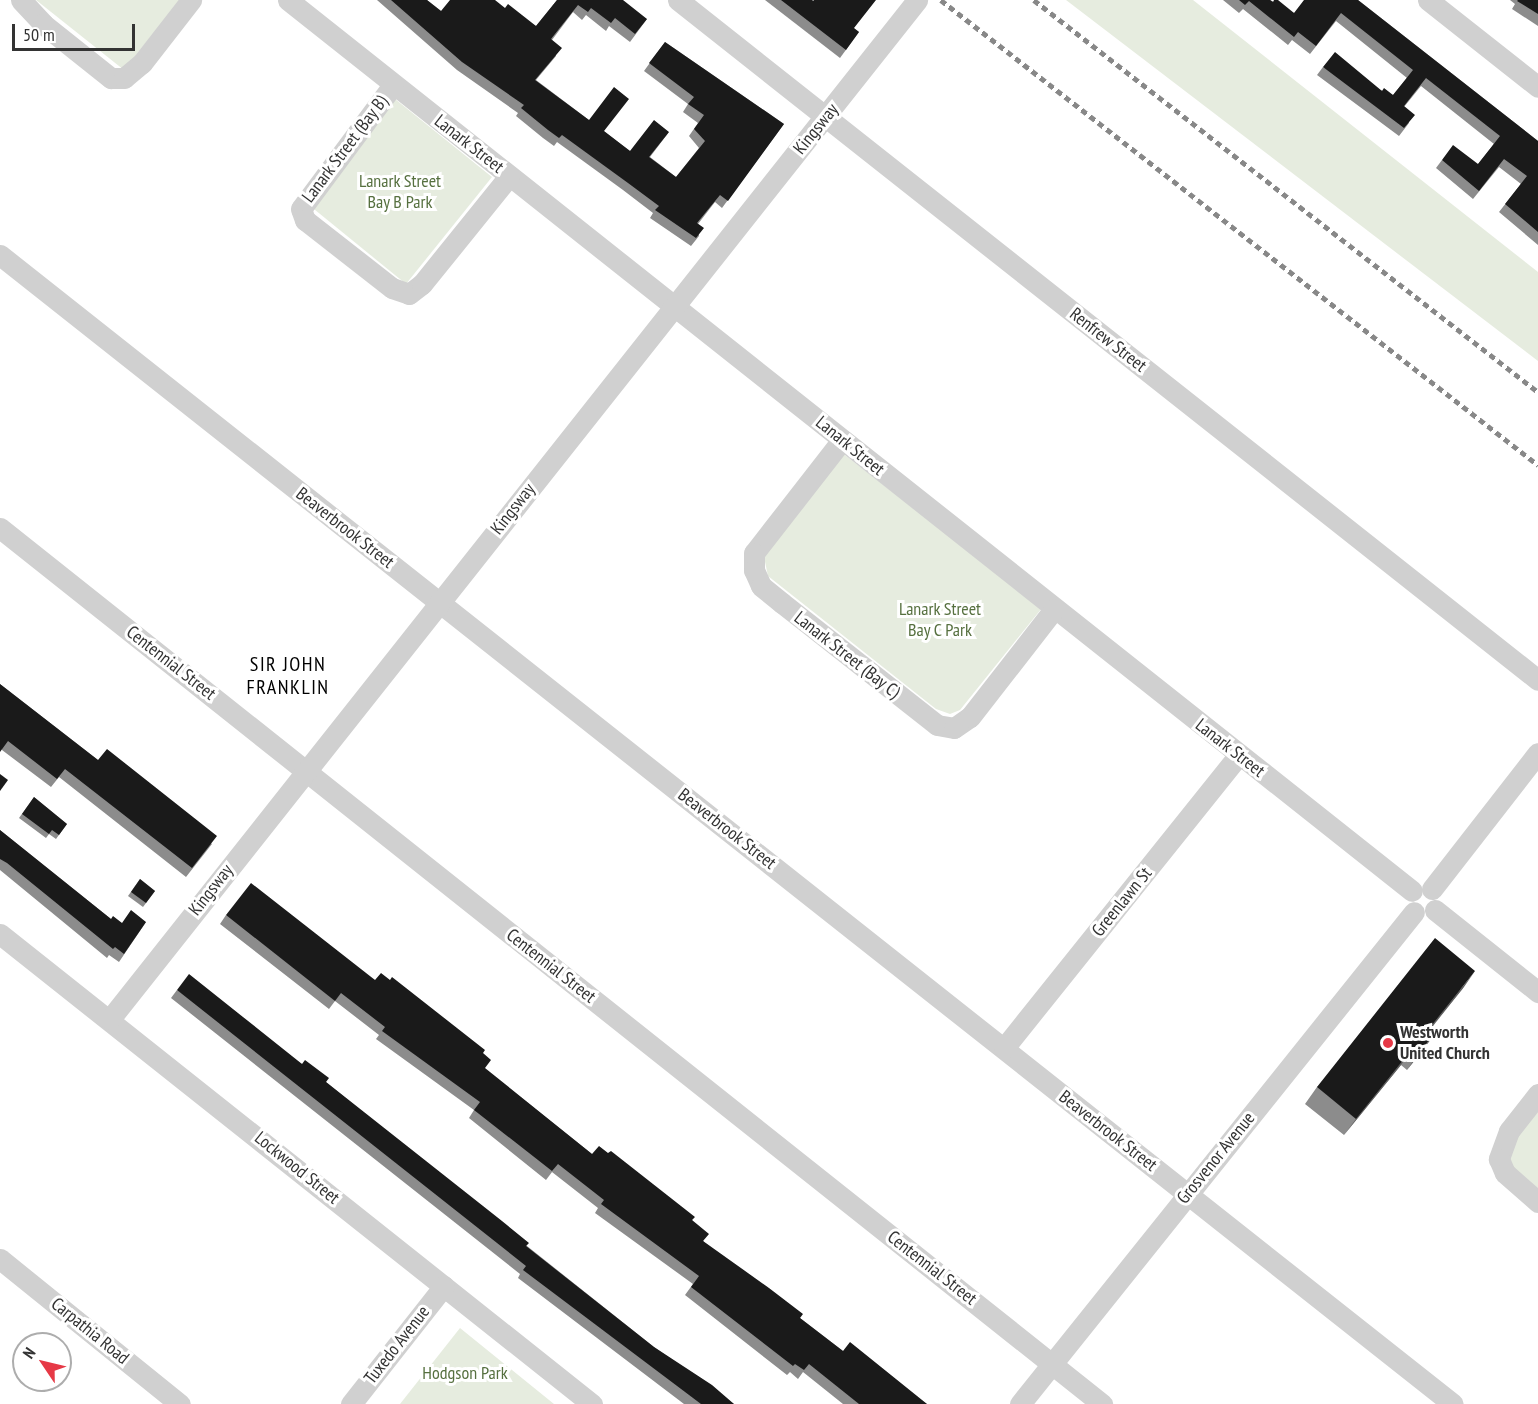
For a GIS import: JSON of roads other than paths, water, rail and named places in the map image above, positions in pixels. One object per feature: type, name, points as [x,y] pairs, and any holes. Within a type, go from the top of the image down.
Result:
[{"type":"street","points":[[21,0],[43,24],[111,78],[124,78],[142,63],[191,0]]},
{"type":"street","name":"Lanark Street","points":[[288,0],[1419,897]]},
{"type":"street","name":"Renfrew Street","points":[[678,0],[1538,680]]},
{"type":"street","name":"Kingsway","points":[[110,1019],[917,0]]},
{"type":"street","points":[[1428,0],[1538,87]]},
{"type":"street","name":"Lanark Street (Bay B)","points":[[393,85],[301,209],[305,220],[392,288],[409,294],[422,284],[509,176]]},
{"type":"street","name":"Beaverbrook Street","points":[[0,255],[1453,1404]]},
{"type":"street","name":"Lanark Street (Bay C)","points":[[842,440],[754,553],[754,570],[761,585],[791,610],[937,725],[954,728],[970,717],[1054,609]]},
{"type":"street","name":"Centennial Street","points":[[0,528],[1102,1404]]},
{"type":"street","name":"Grosvenor Avenue","points":[[1020,1404],[1188,1194],[1419,897],[1538,753]]},
{"type":"street","name":"Greenlawn St","points":[[1004,1048],[1239,755]]},
{"type":"street","points":[[1419,897],[1427,915],[1435,910],[1538,992]]},
{"type":"street","name":"Lockwood Street","points":[[0,934],[110,1019],[592,1404]]},
{"type":"street","points":[[1538,1094],[1509,1131],[1499,1159],[1505,1173],[1538,1202]]},
{"type":"street","name":"Carpathia Road","points":[[0,1259],[180,1404]]},
{"type":"street","name":"Tuxedo Avenue","points":[[351,1404],[444,1286]]},
{"type":"railway","points":[[941,0],[1538,465]]},
{"type":"railway","points":[[1034,0],[1538,392]]},
{"type":"place","name":"Westworth United Church","points":[[1388,1043]]},
{"type":"district","name":"SIR JOHN FRANKLIN","points":[[288,676]]},
{"type":"park label","name":"Lanark Street Bay B Park","points":[[400,192]]},
{"type":"park label","name":"Lanark Street Bay C Park","points":[[940,620]]},
{"type":"park label","name":"Hodgson Park","points":[[465,1373]]}]
